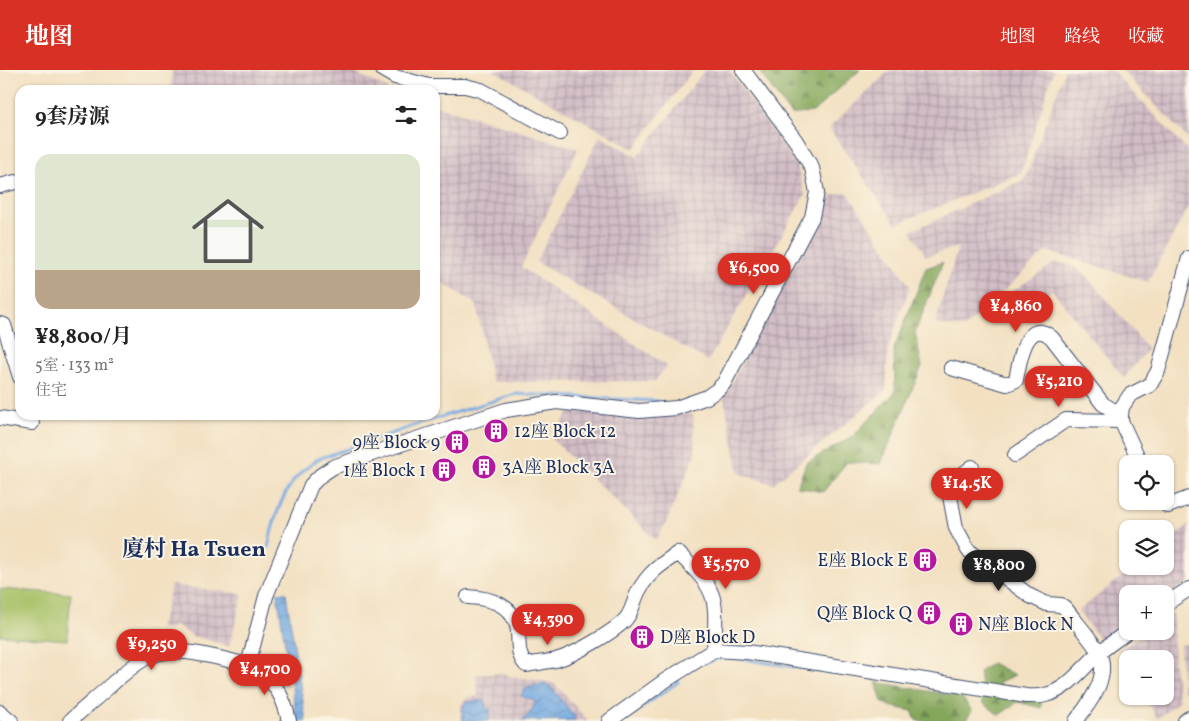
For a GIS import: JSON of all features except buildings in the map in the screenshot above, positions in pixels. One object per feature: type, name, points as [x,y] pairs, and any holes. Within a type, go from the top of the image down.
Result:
[{"type":"street","points":[[383,70],[410,85]]},
{"type":"street","points":[[248,665],[266,596],[311,485],[333,467],[506,410],[556,402],[639,411],[676,408],[707,397],[724,383],[812,218],[817,192],[812,168],[796,141],[743,70]]},
{"type":"street","points":[[440,86],[465,86],[481,90],[560,133]]},
{"type":"street","points":[[0,186],[15,182]]},
{"type":"street","points":[[1121,418],[1122,407],[1130,395],[1150,386],[1158,371],[1189,258]]},
{"type":"street","points":[[0,324],[4,325],[15,361]]},
{"type":"street","points":[[951,368],[1007,384],[1012,383],[1016,380],[1022,348],[1030,337],[1038,331],[1042,332],[1052,338],[1103,404],[1121,418],[1137,455]]},
{"type":"street","points":[[0,418],[32,425]]},
{"type":"street","points":[[1015,455],[1066,420],[1121,418]]},
{"type":"street","points":[[972,467],[962,475],[950,496],[956,528],[968,550],[1030,596],[1047,604],[1061,605],[1099,654],[1101,679],[1098,689],[1076,721]]},
{"type":"street","points":[[1174,504],[1189,498]]},
{"type":"street","points":[[468,597],[491,600],[504,607],[515,617],[521,658],[526,665],[555,660],[600,639],[624,620],[633,608],[643,583],[653,570],[678,552],[704,579],[712,595],[716,612],[714,650]]},
{"type":"street","points":[[1174,598],[1189,589]]},
{"type":"street","points":[[609,721],[666,680],[714,650],[747,652],[853,667],[1026,696],[1038,696],[1047,695],[1062,687],[1119,638]]},
{"type":"street","points":[[70,721],[132,667],[156,654],[172,651],[186,651],[248,665],[266,677],[277,689],[284,701],[289,721]]},
{"type":"street","points":[[0,712],[11,721]]},
{"type":"street","points":[[1185,721],[1189,718]]},
{"type":"shaded area","points":[[172,70],[349,70],[380,85],[171,85]]},
{"type":"shaded area","points":[[493,70],[693,70],[634,149]]},
{"type":"shaded area","points":[[705,70],[729,70],[797,166],[805,195],[708,361],[536,262],[600,136],[637,157]]},
{"type":"shaded area","points":[[890,70],[1054,70],[1021,173],[896,224],[829,128]]},
{"type":"shaded area","points":[[1065,70],[1112,70],[1189,152],[1189,206],[1148,282],[1046,251],[964,328],[935,324],[958,247],[926,256],[911,231],[1025,179]]},
{"type":"shaded area","points":[[1122,70],[1189,70],[1189,140]]},
{"type":"shaded area","points":[[440,107],[578,149],[521,267],[667,366],[655,381],[492,382],[476,304],[440,281]]},
{"type":"shaded area","points":[[847,192],[910,286],[888,348],[886,390],[773,484],[739,473],[724,397],[831,196]]},
{"type":"shaded area","points":[[1056,262],[1072,266],[1085,274],[1148,349],[1124,378],[1052,290],[1022,317],[1004,297]]},
{"type":"shaded area","points":[[572,408],[693,415],[695,455],[666,523],[656,540],[552,439]]},
{"type":"shaded area","points":[[1189,525],[1189,582],[1174,592],[1174,585],[1119,585],[1119,630],[1102,642],[1078,611],[1124,575],[1174,575],[1174,537]]},
{"type":"shaded area","points":[[171,585],[243,594],[229,646],[193,636],[175,625],[170,629],[159,628]]},
{"type":"shaded area","points":[[1134,640],[1174,640],[1174,650],[1120,650]]},
{"type":"shaded area","points":[[1189,644],[1189,693],[1183,690],[1180,645]]},
{"type":"shaded area","points":[[1174,666],[1179,701],[1157,719],[1149,705],[1174,705]]},
{"type":"shaded area","points":[[502,673],[509,676],[551,682],[559,688],[588,721],[461,721],[460,711],[462,702],[469,697],[478,696],[476,675]]},
{"type":"green space","points":[[758,70],[860,70],[813,112],[791,115]]},
{"type":"green space","points":[[943,262],[915,332],[922,366],[881,464],[847,462],[823,492],[797,487],[806,463],[853,436],[895,392],[894,349],[926,268]]},
{"type":"green space","points":[[0,589],[71,594],[67,640],[0,635]]},
{"type":"green space","points":[[992,663],[1015,675],[999,682],[1004,697],[1041,702],[1041,708],[1018,702],[999,715],[983,703],[979,672]]},
{"type":"green space","points":[[876,682],[962,697],[972,711],[965,721],[917,721],[912,711],[889,706],[882,702]]},
{"type":"water","points":[[277,593],[286,593],[306,721],[297,721]]},
{"type":"water","points":[[541,684],[551,687],[574,716],[575,720],[521,721],[527,717],[536,703],[531,699],[521,696],[525,689]]},
{"type":"water","points":[[484,700],[487,710],[491,708],[489,721],[463,721],[463,706],[467,702]]},
{"type":"waterway","points":[[440,417],[516,394],[657,401]]},
{"type":"waterway","points":[[268,548],[277,514],[287,490],[294,479],[318,459],[431,420]]},
{"type":"waterway","points":[[705,663],[724,657],[840,674]]},
{"type":"waterway","points":[[623,721],[678,682],[679,678]]},
{"type":"place","name":"12座 Block 12","points":[[496,431]]},
{"type":"place","name":"9座 Block 9","points":[[457,442]]},
{"type":"place","name":"3A座 Block 3A","points":[[484,467]]},
{"type":"place","name":"1座 Block 1","points":[[444,470]]},
{"type":"place","name":"E座 Block E","points":[[925,560]]},
{"type":"place","name":"Q座 Block Q","points":[[929,613]]},
{"type":"place","name":"N座 Block N","points":[[961,624]]},
{"type":"place","name":"D座 Block D","points":[[642,637]]},
{"type":"district","name":"廈村 Ha Tsuen","points":[[194,548]]}]
